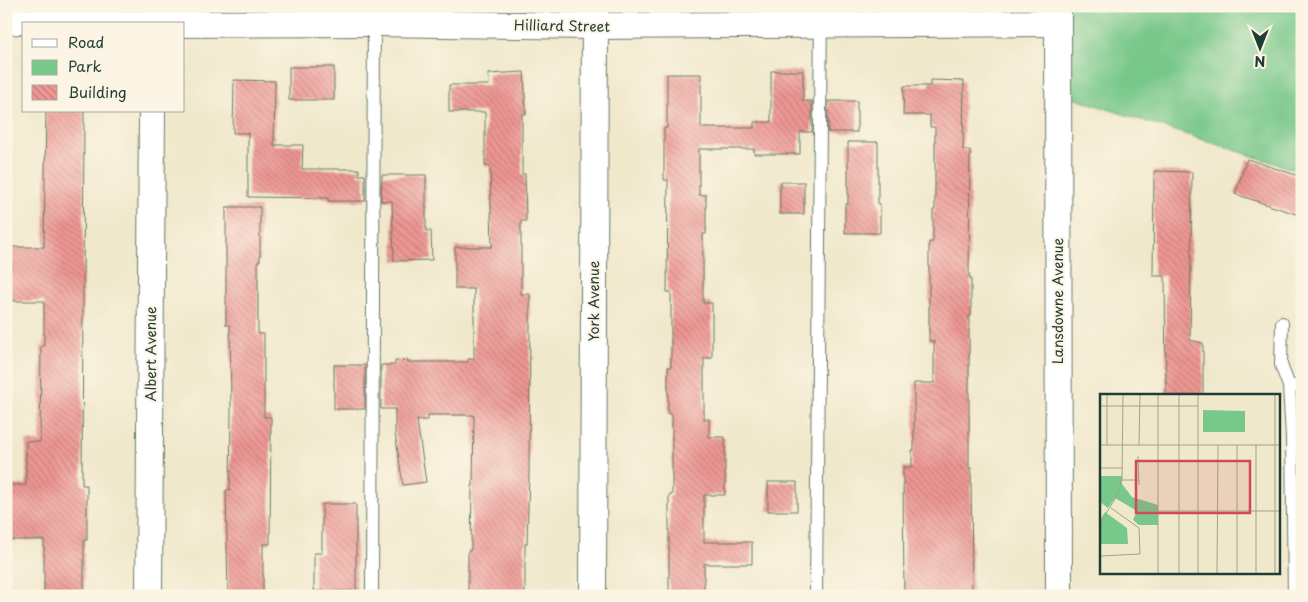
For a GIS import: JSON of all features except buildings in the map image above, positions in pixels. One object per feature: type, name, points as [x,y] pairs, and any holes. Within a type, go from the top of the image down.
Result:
[{"type":"street","points":[[153,6],[153,22]]},
{"type":"street","name":"Hilliard Street","points":[[185,23],[374,15],[821,16],[1029,24],[1058,15]]},
{"type":"street","name":"Lansdowne Avenue","points":[[1058,15],[1058,596]]},
{"type":"street","name":"York Avenue","points":[[593,596],[594,16]]},
{"type":"street","name":"Hilliard Street","points":[[6,21],[55,22]]},
{"type":"street","name":"Albert Avenue","points":[[149,596],[152,112]]},
{"type":"lane","points":[[372,596],[374,15]]},
{"type":"lane","points":[[816,596],[821,16]]},
{"type":"lane","points":[[1282,323],[1281,364],[1296,386],[1292,436],[1294,596]]},
{"type":"green space","points":[[1064,6],[1302,6],[1302,20],[1298,28],[1302,30],[1302,172],[1064,95]]}]
